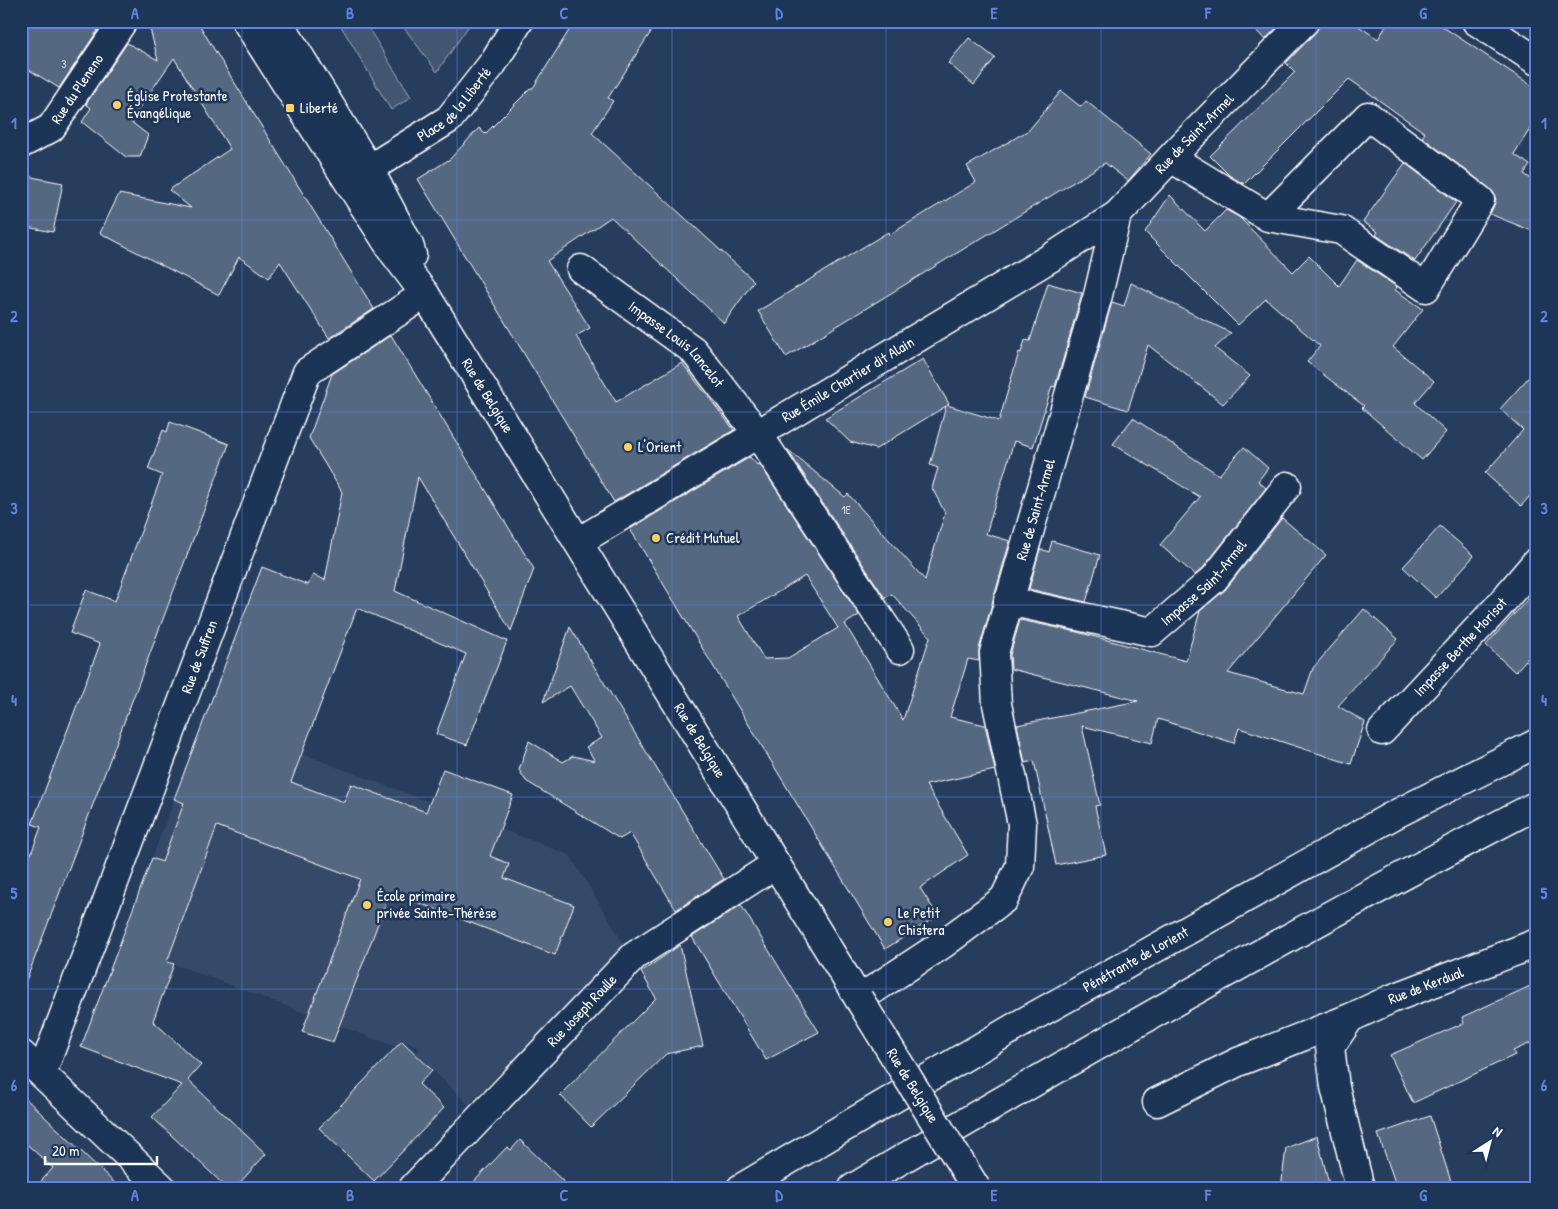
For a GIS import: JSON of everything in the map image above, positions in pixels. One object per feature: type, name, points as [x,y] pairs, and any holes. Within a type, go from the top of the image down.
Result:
[{"type":"main road","name":"Rue du Pleneno","points":[[21,144],[51,128],[123,21]]},
{"type":"main road","name":"Rue de Belgique","points":[[246,21],[394,253],[425,294],[976,1188]]},
{"type":"main road","name":"Rue de Belgique","points":[[278,21],[369,169],[409,245],[425,294]]},
{"type":"main road","name":"Place de la Liberté","points":[[369,169],[450,118],[493,63],[519,21]]},
{"type":"main road","name":"Rue de Saint-Armel","points":[[859,999],[943,944],[1004,899],[1020,866],[1022,824],[997,704],[994,653],[1098,295],[1116,215],[1305,21]]},
{"type":"main road","points":[[1476,21],[1537,61]]},
{"type":"main road","points":[[1171,158],[1268,217],[1341,230],[1426,288],[1480,200],[1368,116],[1268,217]]},
{"type":"main road","name":"Rue Émile Chartier dit Alain","points":[[578,542],[1060,252],[1116,215]]},
{"type":"main road","name":"Impasse Louis Lancelot","points":[[581,269],[693,350],[758,434],[900,649]]},
{"type":"main road","name":"Rue de Suffren","points":[[42,1073],[307,372],[425,294]]},
{"type":"main road","name":"Impasse Saint-Armel","points":[[1008,601],[1152,632],[1214,579],[1287,486]]},
{"type":"main road","name":"Impasse Berthe Morisot","points":[[1382,731],[1537,561]]},
{"type":"main road","name":"Pénétrante de Lorient","points":[[741,1188],[1054,1005],[1394,815],[1537,744]]},
{"type":"main road","points":[[853,1188],[1049,1072],[1414,869],[1537,805]]},
{"type":"main road","name":"Rue Joseph Roulle","points":[[413,1188],[634,956],[776,864]]},
{"type":"main road","name":"Rue de Kerdual","points":[[1157,1102],[1238,1062],[1350,1018],[1391,999],[1537,943]]},
{"type":"main road","points":[[1350,1018],[1330,1047],[1335,1087],[1360,1188]]},
{"type":"main road","points":[[21,1054],[162,1188]]},
{"type":"shaded area","points":[[338,21],[364,21],[411,97],[391,110]]},
{"type":"shaded area","points":[[399,21],[472,21],[437,72]]},
{"type":"shaded area","name":"École primaire privée Sainte-Thérèse","points":[[205,717],[570,855],[625,946],[469,1105],[417,1055],[419,1047],[402,1041],[396,1047],[120,944]]},
{"type":"building","points":[[21,21],[90,21],[100,27],[59,88],[21,65]]},
{"type":"building","points":[[148,21],[201,21],[199,24],[209,41],[374,309],[329,338],[280,262],[269,278],[239,257],[219,295],[100,233],[119,194],[191,208],[169,190],[230,149],[174,58],[130,121],[148,135],[140,157],[126,157],[82,122],[91,108],[86,104],[127,43],[158,60]]},
{"type":"building","points":[[575,21],[658,21],[608,98],[613,101],[592,133],[754,281],[724,323],[611,217],[547,261],[590,328],[576,336],[616,402],[682,363],[734,430],[614,502],[418,179],[450,159],[479,128],[485,134],[533,88]]},
{"type":"building","points":[[1248,21],[1283,21],[1265,40]]},
{"type":"building","points":[[1320,21],[1351,21],[1378,39],[1389,21],[1434,21],[1537,89],[1537,118],[1514,154],[1530,165],[1524,174],[1537,183],[1537,233],[1490,214],[1496,200],[1494,193],[1489,188],[1422,137],[1425,133],[1349,79],[1244,184],[1230,176],[1210,156],[1295,72],[1286,63],[1316,32]]},
{"type":"building","points":[[969,38],[995,58],[974,85],[948,63]]},
{"type":"building","points":[[1061,91],[1081,107],[1086,101],[1151,154],[1128,181],[1105,163],[786,357],[758,311],[888,232],[889,235],[976,182],[967,166],[1029,130]]},
{"type":"building","points":[[1405,163],[1456,202],[1415,261],[1376,235],[1378,232],[1363,222]]},
{"type":"building","points":[[21,175],[63,183],[53,232],[21,226]]},
{"type":"building","points":[[1170,195],[1205,231],[1226,210],[1239,217],[1293,272],[1309,256],[1339,286],[1357,260],[1397,287],[1395,290],[1423,309],[1393,347],[1434,381],[1415,403],[1446,432],[1422,460],[1362,408],[1364,406],[1307,362],[1320,346],[1266,299],[1238,325],[1145,232]]},
{"type":"building","points":[[1048,283],[1082,293],[1055,387],[1052,386],[1033,447],[1014,441],[986,534],[1010,541],[979,649],[979,661],[968,659],[950,717],[985,725],[995,770],[926,785],[968,855],[920,888],[938,916],[885,949],[630,529],[750,457],[757,465],[759,463],[859,615],[845,624],[903,720],[930,637],[892,594],[885,598],[787,449],[845,497],[848,494],[925,580],[945,513],[932,488],[938,468],[930,465],[946,406],[876,449],[850,442],[825,418],[923,359],[949,404],[947,405],[999,421],[1019,352],[1021,353],[1025,340],[1030,341]],"holes":[[[805,576],[838,628],[788,658],[764,659],[738,616]]]},
{"type":"building","points":[[1131,283],[1231,333],[1215,348],[1250,376],[1223,404],[1148,345],[1128,410],[1085,397],[1112,302],[1124,306]]},
{"type":"building","points":[[391,335],[534,569],[511,631],[418,477],[395,591],[507,641],[467,745],[436,734],[466,654],[357,608],[291,782],[344,802],[351,784],[426,812],[443,769],[513,795],[490,856],[509,864],[504,878],[574,905],[555,955],[390,892],[333,1042],[302,1032],[360,879],[217,826],[167,962],[174,964],[153,1021],[201,1065],[188,1080],[266,1154],[235,1188],[227,1188],[152,1117],[182,1085],[81,1047],[152,858],[162,862],[184,803],[174,799],[262,567],[308,585],[313,575],[325,580],[342,492],[309,438],[332,374]]},
{"type":"building","points":[[1537,368],[1537,488],[1521,506],[1485,473],[1523,430],[1500,409]]},
{"type":"building","points":[[1133,418],[1219,475],[1244,447],[1268,468],[1258,481],[1266,488],[1203,568],[1195,575],[1160,545],[1200,497],[1113,444]]},
{"type":"building","points":[[170,422],[229,444],[24,986],[21,985],[21,881],[41,827],[32,824],[100,644],[70,633],[86,590],[115,601],[162,475],[148,469],[163,430],[167,432]]},
{"type":"building","points":[[1282,518],[1326,555],[1228,673],[1304,694],[1313,668],[1364,609],[1398,639],[1338,706],[1365,722],[1351,764],[1239,728],[1234,743],[1158,719],[1152,743],[1082,726],[1100,805],[1095,806],[1106,855],[1056,865],[1034,761],[1025,763],[1017,725],[1138,701],[1011,669],[1010,655],[1020,620],[1077,632],[1186,661],[1200,611],[1226,589]]},
{"type":"building","points":[[1440,526],[1474,556],[1436,598],[1403,567]]},
{"type":"building","points":[[1052,541],[1100,555],[1086,602],[1029,589],[1040,549],[1049,552]]},
{"type":"building","points":[[1537,589],[1537,648],[1515,672],[1486,645]]},
{"type":"building","points":[[570,627],[724,879],[676,910],[630,833],[620,839],[526,781],[519,770],[529,741],[563,762],[573,756],[595,761],[586,747],[602,738],[570,686],[543,702]]},
{"type":"building","points":[[741,905],[819,1032],[766,1060],[692,937]]},
{"type":"building","points":[[680,945],[703,1046],[666,1054],[591,1127],[560,1095],[656,998],[641,972]]},
{"type":"building","points":[[1537,983],[1537,1040],[1513,1051],[1515,1055],[1413,1103],[1390,1055],[1464,1023],[1462,1017]]},
{"type":"building","points":[[402,1041],[432,1070],[419,1084],[444,1108],[374,1181],[319,1128]]},
{"type":"building","points":[[21,1094],[120,1188],[35,1188],[53,1168],[21,1139]]},
{"type":"building","points":[[1430,1116],[1453,1188],[1397,1188],[1378,1134]]},
{"type":"building","points":[[1317,1136],[1330,1188],[1281,1188],[1286,1148]]},
{"type":"building","points":[[520,1140],[570,1188],[468,1188],[507,1147],[511,1150]]},
{"type":"place","name":"Église Protestante Évangélique","points":[[117,105]]},
{"type":"place","name":"Liberté","points":[[290,108]]},
{"type":"place","name":"L'Orient","points":[[628,447]]},
{"type":"place","name":"Crédit Mutuel","points":[[656,538]]},
{"type":"place","name":"École primaire privée Sainte-Thérèse","points":[[367,905]]},
{"type":"place","name":"Le Petit Chistera","points":[[888,922]]}]
